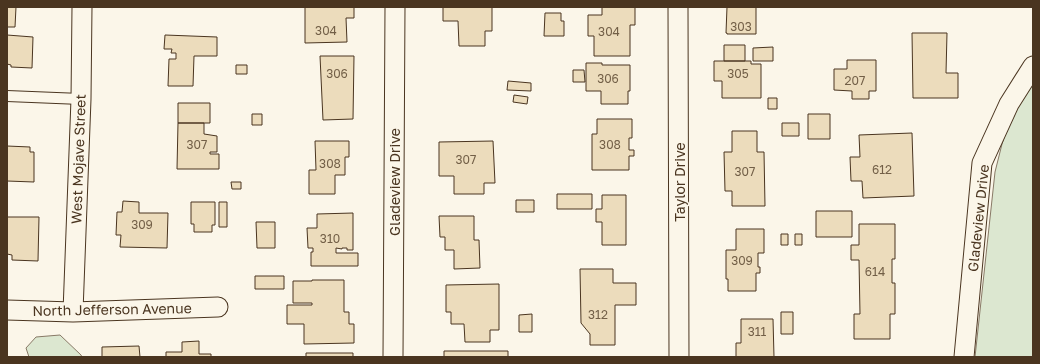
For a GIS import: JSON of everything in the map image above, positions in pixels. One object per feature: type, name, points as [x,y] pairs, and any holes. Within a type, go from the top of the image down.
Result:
[{"type":"street","name":"West Mojave Street","points":[[73,312],[81,99],[82,7]]},
{"type":"street","name":"Gladeview Drive","points":[[393,357],[394,7]]},
{"type":"street","name":"Taylor Drive","points":[[678,7],[679,357]]},
{"type":"street","name":"Gladeview Drive","points":[[964,357],[982,163],[1009,104],[1033,66]]},
{"type":"street","name":"North Jefferson Avenue","points":[[7,310],[73,312],[218,307]]},
{"type":"lane","points":[[7,96],[81,99]]},
{"type":"green space","points":[[1033,83],[1033,357],[975,357],[995,172],[1011,117]]},
{"type":"green space","points":[[60,335],[82,357],[29,357],[26,348],[36,337]]},
{"type":"building","points":[[7,7],[16,7],[15,27],[7,27]]},
{"type":"building","points":[[305,7],[354,7],[354,18],[346,18],[347,42],[305,43]]},
{"type":"building","points":[[443,7],[492,7],[492,31],[485,31],[485,46],[459,46],[458,21],[443,21]]},
{"type":"building","points":[[602,7],[635,7],[635,25],[630,25],[630,56],[594,56],[594,36],[588,36],[588,15],[602,15]]},
{"type":"building","points":[[727,7],[756,7],[756,34],[727,34]]},
{"type":"building","points":[[545,13],[561,13],[561,21],[564,21],[564,36],[544,36]]},
{"type":"building","points":[[912,33],[947,33],[946,73],[958,73],[958,98],[913,98]]},
{"type":"building","points":[[7,35],[33,37],[32,68],[11,67],[11,65],[7,64]]},
{"type":"building","points":[[165,35],[217,37],[217,56],[194,56],[193,86],[168,86],[169,59],[176,59],[176,53],[171,53],[172,49],[164,49]]},
{"type":"building","points":[[724,45],[745,45],[745,61],[724,61]]},
{"type":"building","points":[[773,47],[773,61],[753,61],[753,48]]},
{"type":"building","points":[[320,56],[354,56],[353,119],[323,120]]},
{"type":"building","points":[[847,60],[876,60],[876,91],[869,91],[869,99],[852,99],[852,91],[834,90],[834,69],[847,69]]},
{"type":"building","points":[[714,61],[751,61],[751,64],[761,64],[761,98],[722,98],[722,81],[714,81]]},
{"type":"building","points":[[586,63],[602,63],[602,65],[630,65],[630,91],[628,91],[628,104],[601,104],[601,91],[586,91]]},
{"type":"building","points":[[236,65],[247,65],[247,74],[236,74]]},
{"type":"building","points":[[573,70],[584,70],[585,82],[573,82]]},
{"type":"building","points":[[508,81],[531,83],[531,91],[507,90]]},
{"type":"building","points":[[514,95],[528,97],[527,104],[513,102]]},
{"type":"building","points":[[768,98],[777,98],[777,109],[768,109]]},
{"type":"building","points":[[178,103],[210,103],[210,123],[178,123]]},
{"type":"building","points":[[252,114],[262,114],[262,125],[252,125]]},
{"type":"building","points":[[808,114],[830,114],[830,139],[808,139]]},
{"type":"building","points":[[597,119],[632,119],[632,138],[629,138],[629,150],[634,150],[634,156],[629,156],[629,170],[592,170],[592,134],[597,134]]},
{"type":"building","points":[[178,123],[204,123],[204,134],[217,136],[217,152],[210,152],[210,154],[219,154],[219,169],[177,169]]},
{"type":"building","points":[[782,123],[799,123],[799,136],[782,136]]},
{"type":"building","points":[[732,131],[757,131],[757,152],[764,152],[765,206],[732,206],[732,191],[725,191],[724,152],[732,152]]},
{"type":"building","points":[[912,133],[914,196],[863,198],[862,181],[851,181],[850,157],[860,157],[859,135]]},
{"type":"building","points":[[315,141],[349,141],[349,157],[345,157],[345,175],[335,175],[335,194],[309,194],[309,170],[316,170]]},
{"type":"building","points":[[493,141],[495,183],[484,183],[484,194],[454,194],[454,176],[439,176],[439,142]]},
{"type":"building","points":[[7,146],[30,147],[30,152],[34,152],[34,182],[7,181]]},
{"type":"building","points":[[231,182],[241,182],[241,189],[232,189]]},
{"type":"building","points":[[557,194],[592,194],[592,209],[557,209]]},
{"type":"building","points":[[602,195],[626,195],[626,245],[602,245],[602,222],[596,222],[596,209],[602,209]]},
{"type":"building","points":[[516,200],[534,200],[534,212],[516,212]]},
{"type":"building","points":[[123,201],[139,202],[139,213],[168,213],[167,248],[120,247],[121,235],[116,235],[117,212],[122,212]]},
{"type":"building","points":[[191,202],[215,202],[215,225],[212,225],[212,232],[194,232],[194,224],[191,224]]},
{"type":"building","points":[[219,202],[227,202],[227,227],[219,227]]},
{"type":"building","points":[[816,211],[852,211],[852,237],[816,237]]},
{"type":"building","points":[[353,213],[353,250],[347,250],[347,248],[336,248],[336,253],[358,253],[358,266],[311,266],[311,252],[313,252],[313,248],[308,248],[307,228],[317,228],[317,214]]},
{"type":"building","points":[[439,216],[474,216],[474,240],[479,240],[480,268],[454,269],[454,250],[445,250],[445,237],[440,237]]},
{"type":"building","points":[[7,217],[39,217],[38,261],[12,260],[12,255],[7,254]]},
{"type":"building","points":[[256,222],[275,222],[275,248],[257,248]]},
{"type":"building","points":[[859,224],[895,224],[895,259],[892,259],[892,283],[895,283],[895,314],[890,314],[890,339],[854,339],[854,314],[860,314],[859,260],[851,260],[851,245],[859,245]]},
{"type":"building","points":[[736,229],[764,229],[764,253],[758,253],[758,267],[760,267],[760,273],[756,273],[756,291],[728,291],[728,279],[726,279],[726,250],[736,250]]},
{"type":"building","points":[[781,234],[788,234],[788,245],[781,245]]},
{"type":"building","points":[[795,234],[802,234],[802,245],[795,245]]},
{"type":"building","points":[[580,269],[613,269],[613,283],[636,283],[636,305],[615,305],[615,345],[590,345],[590,334],[581,323]]},
{"type":"building","points":[[255,276],[284,276],[284,289],[255,289]]},
{"type":"building","points":[[344,280],[344,312],[349,312],[349,324],[354,324],[354,343],[304,344],[304,324],[287,324],[287,305],[312,305],[312,303],[293,303],[293,281]]},
{"type":"building","points":[[499,284],[499,330],[490,330],[490,342],[465,342],[464,324],[451,324],[451,312],[446,312],[446,285]]},
{"type":"building","points":[[781,312],[793,312],[793,334],[781,334]]},
{"type":"building","points":[[532,314],[532,332],[519,332],[519,315]]},
{"type":"building","points":[[741,319],[773,319],[774,357],[736,357],[736,343],[741,343]]},
{"type":"building","points":[[199,341],[199,354],[211,354],[211,357],[166,357],[166,352],[182,352],[182,342]]},
{"type":"building","points":[[139,346],[140,357],[102,357],[102,347]]},
{"type":"building","points":[[444,351],[508,351],[508,357],[444,357]]},
{"type":"building","points":[[306,353],[353,353],[353,357],[306,357]]}]
